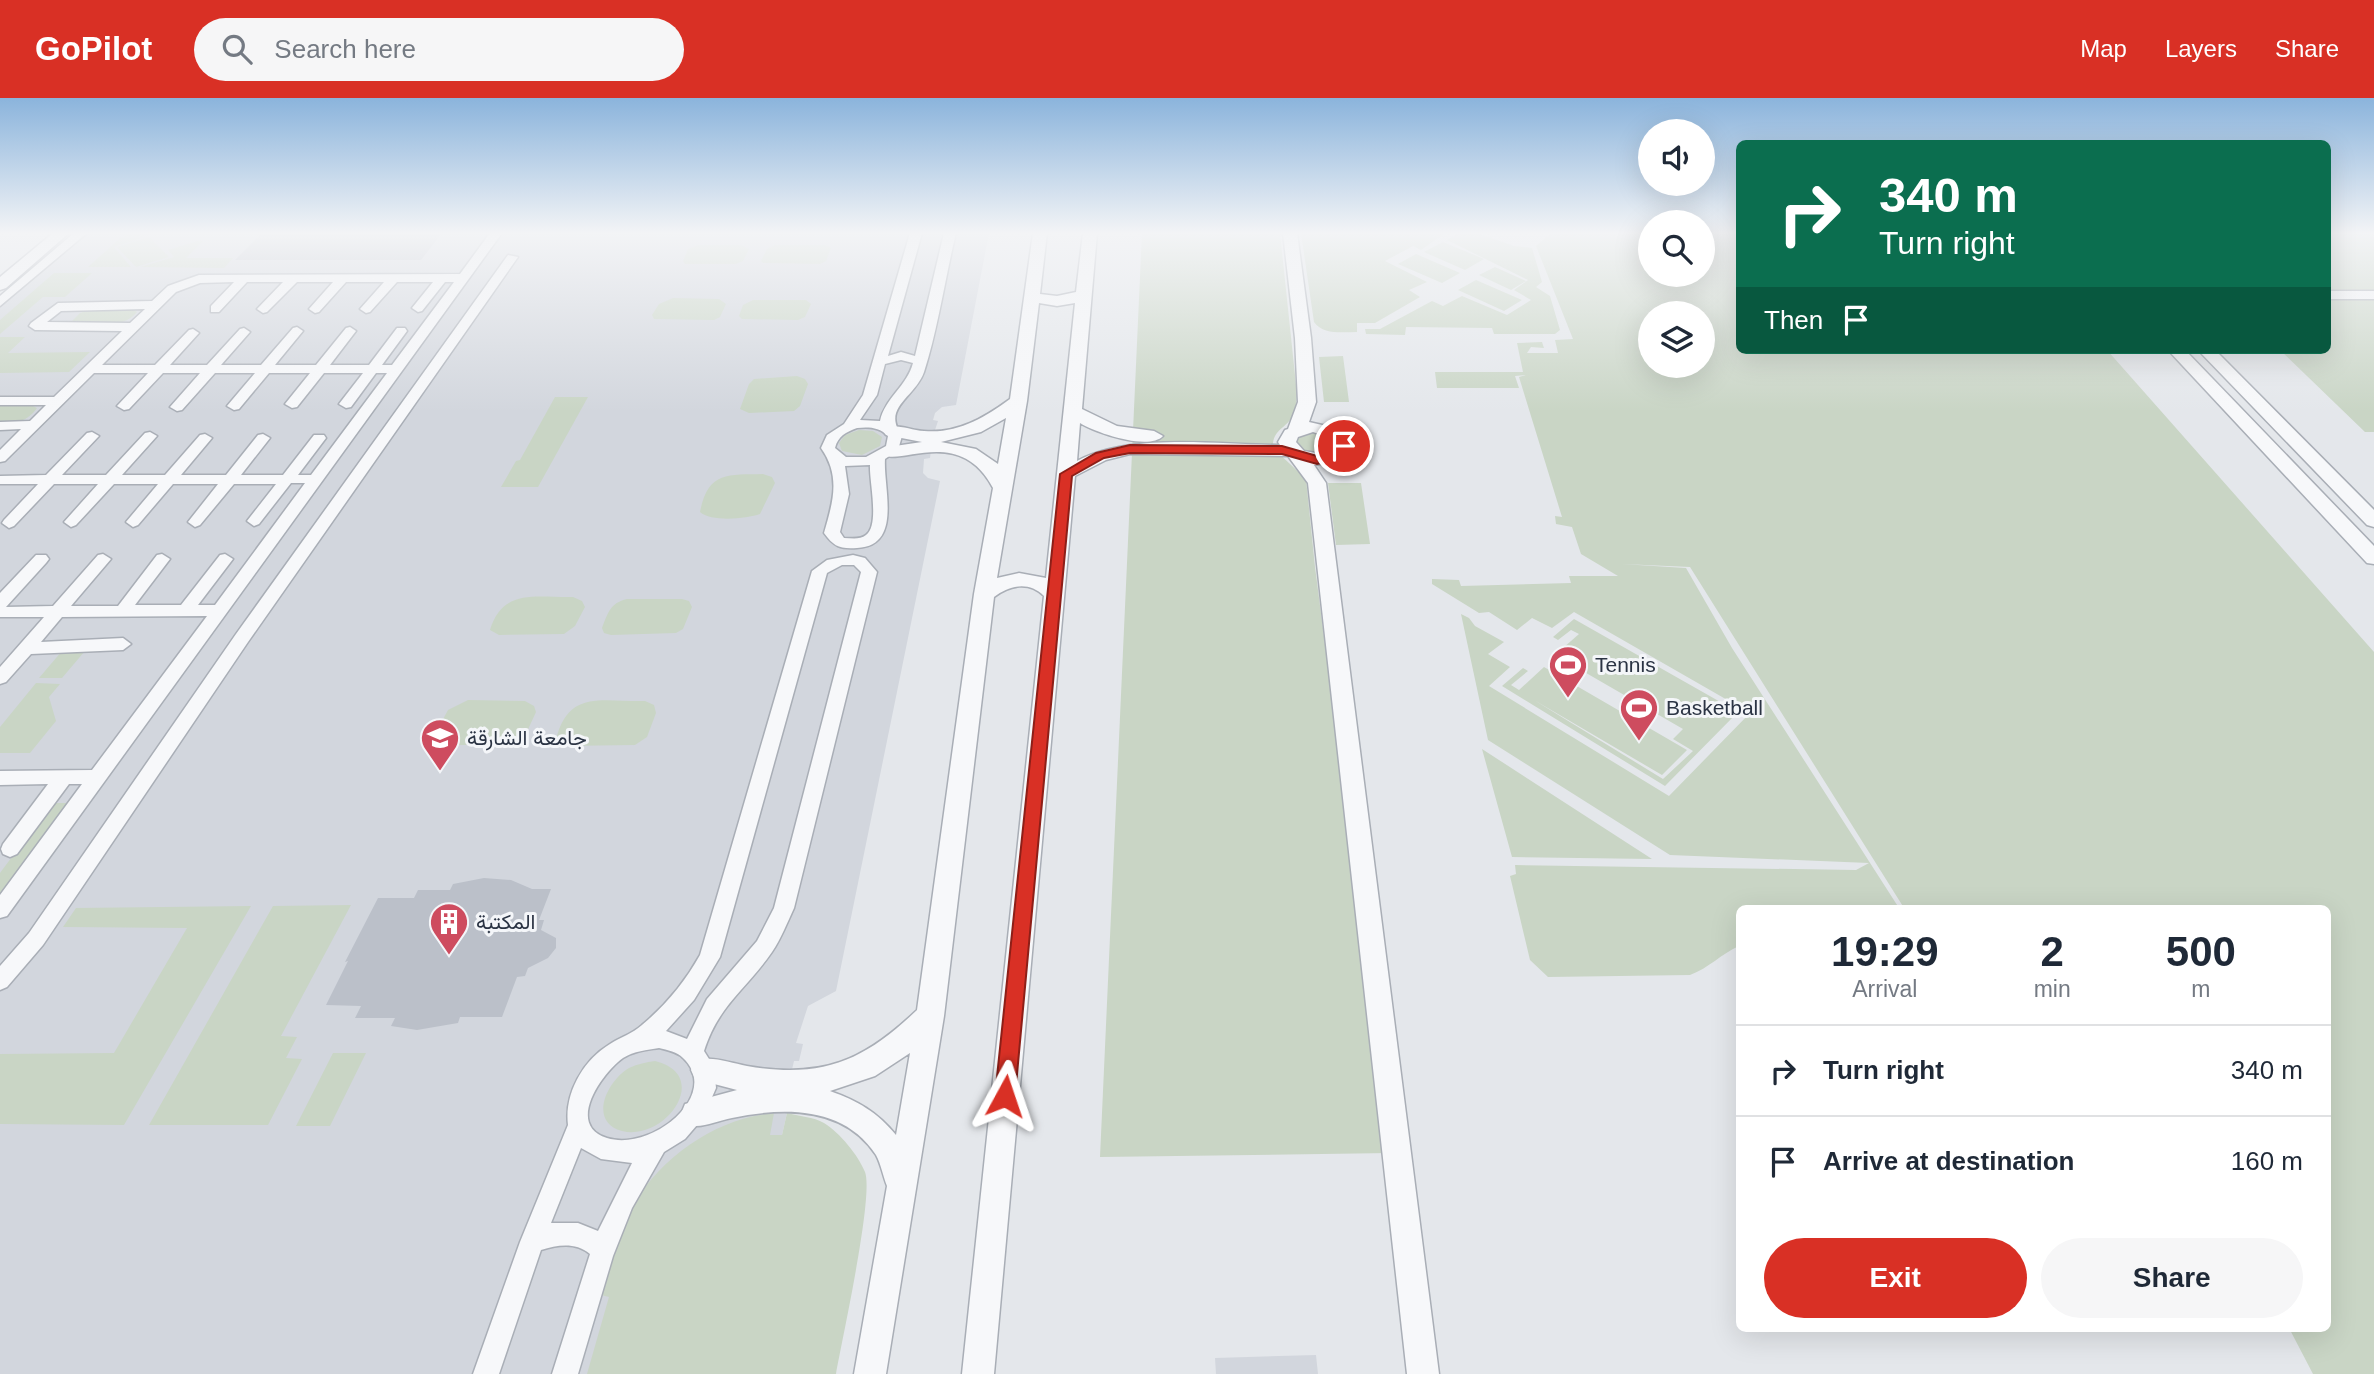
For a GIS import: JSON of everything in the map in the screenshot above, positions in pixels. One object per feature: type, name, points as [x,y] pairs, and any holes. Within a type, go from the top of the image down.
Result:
[{"type":"street","points":[[0,458],[168,293]]},
{"type":"street","points":[[215,309],[231,293]]},
{"type":"street","points":[[263,309],[279,293]]},
{"type":"street","points":[[315,309],[330,293]]},
{"type":"street","points":[[366,309],[381,293]]},
{"type":"street","points":[[418,308],[430,293]]},
{"type":"street","points":[[0,910],[452,293]]},
{"type":"street","points":[[0,981],[36,939],[235,648],[487,293]]},
{"type":"street","points":[[849,426],[868,400],[899,293]]},
{"type":"street","points":[[937,293],[920,362],[911,385],[888,411],[886,419],[889,429],[895,441],[883,455],[876,480],[881,502],[881,526],[870,540],[850,545],[841,543],[832,533],[843,476],[828,449],[830,440],[837,432],[849,426],[866,423],[889,429],[917,436],[949,442],[982,459],[997,472],[1002,486]]},
{"type":"street","points":[[1297,293],[1307,402],[1294,442],[1317,483],[1423,1374]]},
{"type":"street","points":[[50,332],[92,295]]},
{"type":"street","points":[[870,1374],[930,1016],[984,594],[1018,401],[1030,295],[1046,301],[1060,302],[1084,295],[978,1374]]},
{"type":"street","points":[[2331,295],[2374,295]]},
{"type":"street","points":[[116,306],[127,296]]},
{"type":"street","points":[[133,327],[91,327],[50,332],[35,326],[55,308],[155,305]]},
{"type":"street","points":[[81,337],[91,327]]},
{"type":"street","points":[[234,406],[298,331]]},
{"type":"street","points":[[292,404],[350,331]]},
{"type":"street","points":[[346,404],[401,331]]},
{"type":"street","points":[[177,407],[244,332]]},
{"type":"street","points":[[124,405],[193,333]]},
{"type":"street","points":[[885,341],[902,345],[926,339]]},
{"type":"street","points":[[2180,354],[2374,558]]},
{"type":"street","points":[[2210,354],[2374,521]]},
{"type":"street","points":[[879,362],[901,356],[920,362]]},
{"type":"street","points":[[90,369],[396,369]]},
{"type":"street","points":[[16,401],[30,388]]},
{"type":"street","points":[[0,401],[58,401]]},
{"type":"street","points":[[833,456],[853,463],[915,447],[949,442],[994,421],[1018,401]]},
{"type":"street","points":[[1307,402],[1331,429],[1339,434],[1344,446],[1334,456],[1317,483]]},
{"type":"street","points":[[1072,410],[1089,423],[1148,442],[1294,442],[1317,460],[1334,456]]},
{"type":"street","points":[[0,426],[34,425]]},
{"type":"street","points":[[1294,442],[1313,426],[1331,429]]},
{"type":"street","points":[[9,523],[92,436]]},
{"type":"street","points":[[71,523],[150,436]]},
{"type":"street","points":[[133,522],[205,438]]},
{"type":"street","points":[[195,522],[263,438]]},
{"type":"street","points":[[254,521],[319,438]]},
{"type":"street","points":[[1066,474],[1100,456],[1148,442]]},
{"type":"street","points":[[0,480],[316,479]]},
{"type":"street","points":[[0,603],[41,559]]},
{"type":"street","points":[[0,678],[103,559]]},
{"type":"street","points":[[122,611],[162,559]]},
{"type":"street","points":[[184,611],[225,559]]},
{"type":"street","points":[[837,561],[858,561],[866,565],[869,572],[785,908],[764,946],[706,1014],[699,1060],[706,1084],[702,1099],[695,1114],[678,1132],[656,1146],[636,1152],[617,1153],[600,1148],[587,1138],[579,1125],[577,1109],[581,1092],[590,1076],[611,1055],[636,1042],[661,1023],[681,1003],[710,957],[820,571],[837,561]]},
{"type":"street","points":[[984,594],[996,585],[1021,579],[1045,585],[1054,594]]},
{"type":"street","points":[[0,612],[220,610]]},
{"type":"street","points":[[26,648],[124,645]]},
{"type":"street","points":[[10,849],[64,777]]},
{"type":"street","points":[[0,778],[97,777]]},
{"type":"street","points":[[695,1114],[739,1102],[764,1091],[848,1075],[889,1054],[930,1016]]},
{"type":"street","points":[[636,1042],[659,1038],[678,1041],[699,1060],[764,1091],[841,1107],[862,1119],[876,1133],[888,1149],[901,1184]]},
{"type":"street","points":[[841,1107],[848,1075]]},
{"type":"street","points":[[486,1374],[532,1242],[579,1125]]},
{"type":"street","points":[[565,1374],[603,1250],[625,1194],[656,1146]]},
{"type":"street","points":[[532,1242],[560,1233],[574,1233],[595,1241],[603,1250]]},
{"type":"shaded area","name":"جامعة الشارقة","points":[[3,293],[978,293],[956,405],[942,407],[935,413],[933,420],[938,421],[935,430],[932,430],[928,449],[931,450],[930,458],[924,459],[923,473],[928,478],[940,481],[836,991],[808,1006],[796,1043],[803,1044],[799,1061],[794,1061],[782,1112],[787,1113],[782,1135],[774,1135],[757,1374],[0,1374],[0,295]]},
{"type":"shaded area","points":[[1316,1355],[1318,1374],[1216,1374],[1215,1358]]},
{"type":"green space","points":[[32,293],[70,293],[65,297],[43,297],[0,334],[0,320]]},
{"type":"green space","points":[[1139,293],[1286,293],[1297,394],[1296,408],[1290,421],[1274,437],[1273,448],[1306,479],[1391,1153],[1100,1157]]},
{"type":"green space","points":[[1310,293],[1413,293],[1420,297],[1375,323],[1357,323],[1357,332],[1328,331],[1314,322]]},
{"type":"green space","points":[[1464,293],[1505,293],[1522,300],[1504,311]]},
{"type":"green space","points":[[1518,293],[1545,293],[1550,296],[1560,330],[1555,334],[1494,334],[1492,328],[1406,327],[1405,335],[1366,334],[1365,329],[1380,329],[1432,301],[1443,306],[1462,296],[1507,315],[1531,300]]},
{"type":"green space","points":[[1555,293],[1736,293],[1736,354],[2111,354],[2374,652],[2374,1374],[2313,1374],[2291,1332],[2331,1332],[2331,905],[1902,905],[1690,567],[1622,564],[1686,568],[1732,648],[1897,905],[1736,905],[1736,948],[1690,975],[1548,977],[1530,960],[1510,876],[1516,874],[1515,865],[1856,870],[1869,863],[1670,855],[1488,740],[1461,614],[1469,618],[1475,626],[1504,642],[1488,654],[1510,667],[1489,686],[1669,796],[1750,713],[1574,612],[1552,628],[1532,618],[1517,630],[1489,612],[1479,613],[1432,584],[1432,579],[1459,580],[1461,586],[1571,583],[1569,576],[1618,576],[1581,554],[1572,527],[1556,524],[1555,516],[1562,517],[1519,377],[1526,375],[1515,376],[1519,388],[1437,388],[1435,372],[1523,372],[1517,343],[1542,342],[1544,348],[1531,347],[1527,353],[1558,353],[1555,340],[1573,339]]},
{"type":"green space","points":[[2331,293],[2374,293],[2374,432],[2365,432],[2284,354],[2331,354]]},
{"type":"green space","points":[[673,298],[719,299],[726,304],[720,317],[714,320],[654,319],[652,315],[659,304]]},
{"type":"green space","points":[[753,300],[806,300],[811,304],[805,317],[798,320],[742,319],[739,316],[743,305]]},
{"type":"green space","points":[[93,309],[137,312],[131,318],[116,323],[71,322],[80,313]]},
{"type":"green space","points":[[0,337],[25,337],[8,353],[90,352],[69,372],[0,373]]},
{"type":"green space","points":[[1343,356],[1349,402],[1324,402],[1319,357]]},
{"type":"green space","points":[[797,376],[805,379],[808,384],[800,406],[794,411],[749,413],[740,409],[749,384],[754,379]]},
{"type":"green space","points":[[555,397],[588,397],[538,487],[501,487],[516,461],[520,460]]},
{"type":"green space","points":[[0,405],[37,408],[21,421],[0,423]]},
{"type":"green space","points":[[859,430],[873,431],[882,437],[880,446],[862,455],[842,451],[839,443],[845,435]]},
{"type":"green space","points":[[1304,430],[1325,432],[1334,440],[1334,446],[1320,456],[1299,453],[1293,436]]},
{"type":"green space","points":[[763,474],[772,477],[775,483],[760,514],[720,518],[700,512],[708,489],[714,482],[730,476]]},
{"type":"green space","points":[[1328,483],[1361,483],[1370,544],[1336,545]]},
{"type":"green space","points":[[535,597],[573,597],[582,601],[585,607],[575,626],[564,634],[499,635],[490,630],[496,616],[513,601]]},
{"type":"green space","points":[[627,599],[682,599],[689,601],[692,607],[683,629],[676,633],[604,633],[602,628],[610,609]]},
{"type":"green space","points":[[1574,619],[1738,712],[1665,786],[1502,686],[1523,668],[1528,671],[1511,685],[1519,690],[1544,667],[1687,750],[1662,775],[1534,700],[1663,779],[1693,751],[1673,739],[1683,729],[1555,655],[1579,634],[1571,630],[1558,640],[1553,637]]},
{"type":"green space","points":[[62,651],[85,651],[62,678],[39,678]]},
{"type":"green space","points":[[36,683],[60,684],[49,697],[56,721],[30,753],[0,753],[0,727]]},
{"type":"green space","points":[[468,700],[525,701],[534,706],[536,712],[525,736],[510,745],[437,745],[434,736],[448,710]]},
{"type":"green space","points":[[601,700],[645,701],[654,705],[656,713],[647,737],[635,745],[563,746],[556,740],[569,713],[578,706]]},
{"type":"green space","points":[[1482,749],[1652,859],[1512,857]]},
{"type":"green space","points":[[52,803],[71,803],[0,900],[0,873]]},
{"type":"green space","points":[[351,905],[281,1036],[297,1037],[286,1058],[302,1059],[268,1125],[149,1125],[273,906]]},
{"type":"green space","points":[[251,906],[124,1125],[0,1124],[0,1054],[114,1053],[187,928],[63,927],[76,908]]},
{"type":"green space","points":[[333,1053],[366,1053],[330,1126],[296,1126]]},
{"type":"green space","points":[[655,1061],[672,1068],[680,1079],[681,1092],[676,1105],[667,1117],[653,1127],[638,1132],[622,1131],[611,1126],[605,1119],[603,1110],[604,1100],[614,1082],[629,1068]]},
{"type":"green space","points":[[774,1113],[770,1135],[782,1135],[787,1113],[820,1121],[848,1145],[865,1172],[867,1186],[861,1237],[836,1374],[587,1374],[609,1297],[601,1295],[615,1248],[628,1213],[646,1186],[676,1155],[713,1131],[732,1122]]},
{"type":"building","name":"المكتبة","points":[[484,878],[511,880],[532,889],[551,889],[539,920],[544,920],[541,930],[556,938],[556,948],[548,958],[528,968],[525,976],[517,977],[502,1017],[460,1017],[458,1023],[417,1030],[391,1026],[395,1018],[355,1018],[361,1006],[326,1005],[378,898],[414,898],[418,890],[450,890],[453,884]]},
{"type":"place","name":"Tennis","points":[[1568,699]]},
{"type":"place","name":"Basketball","points":[[1639,742]]},
{"type":"place","name":"جامعة الشارقة","points":[[440,772]]},
{"type":"place","name":"المكتبة","points":[[449,956]]},
{"type":"route","points":[[1005,1096],[1066,474],[1100,456],[1130,449],[1267,449],[1291,451],[1298,456],[1317,460],[1334,456],[1344,446]]}]
